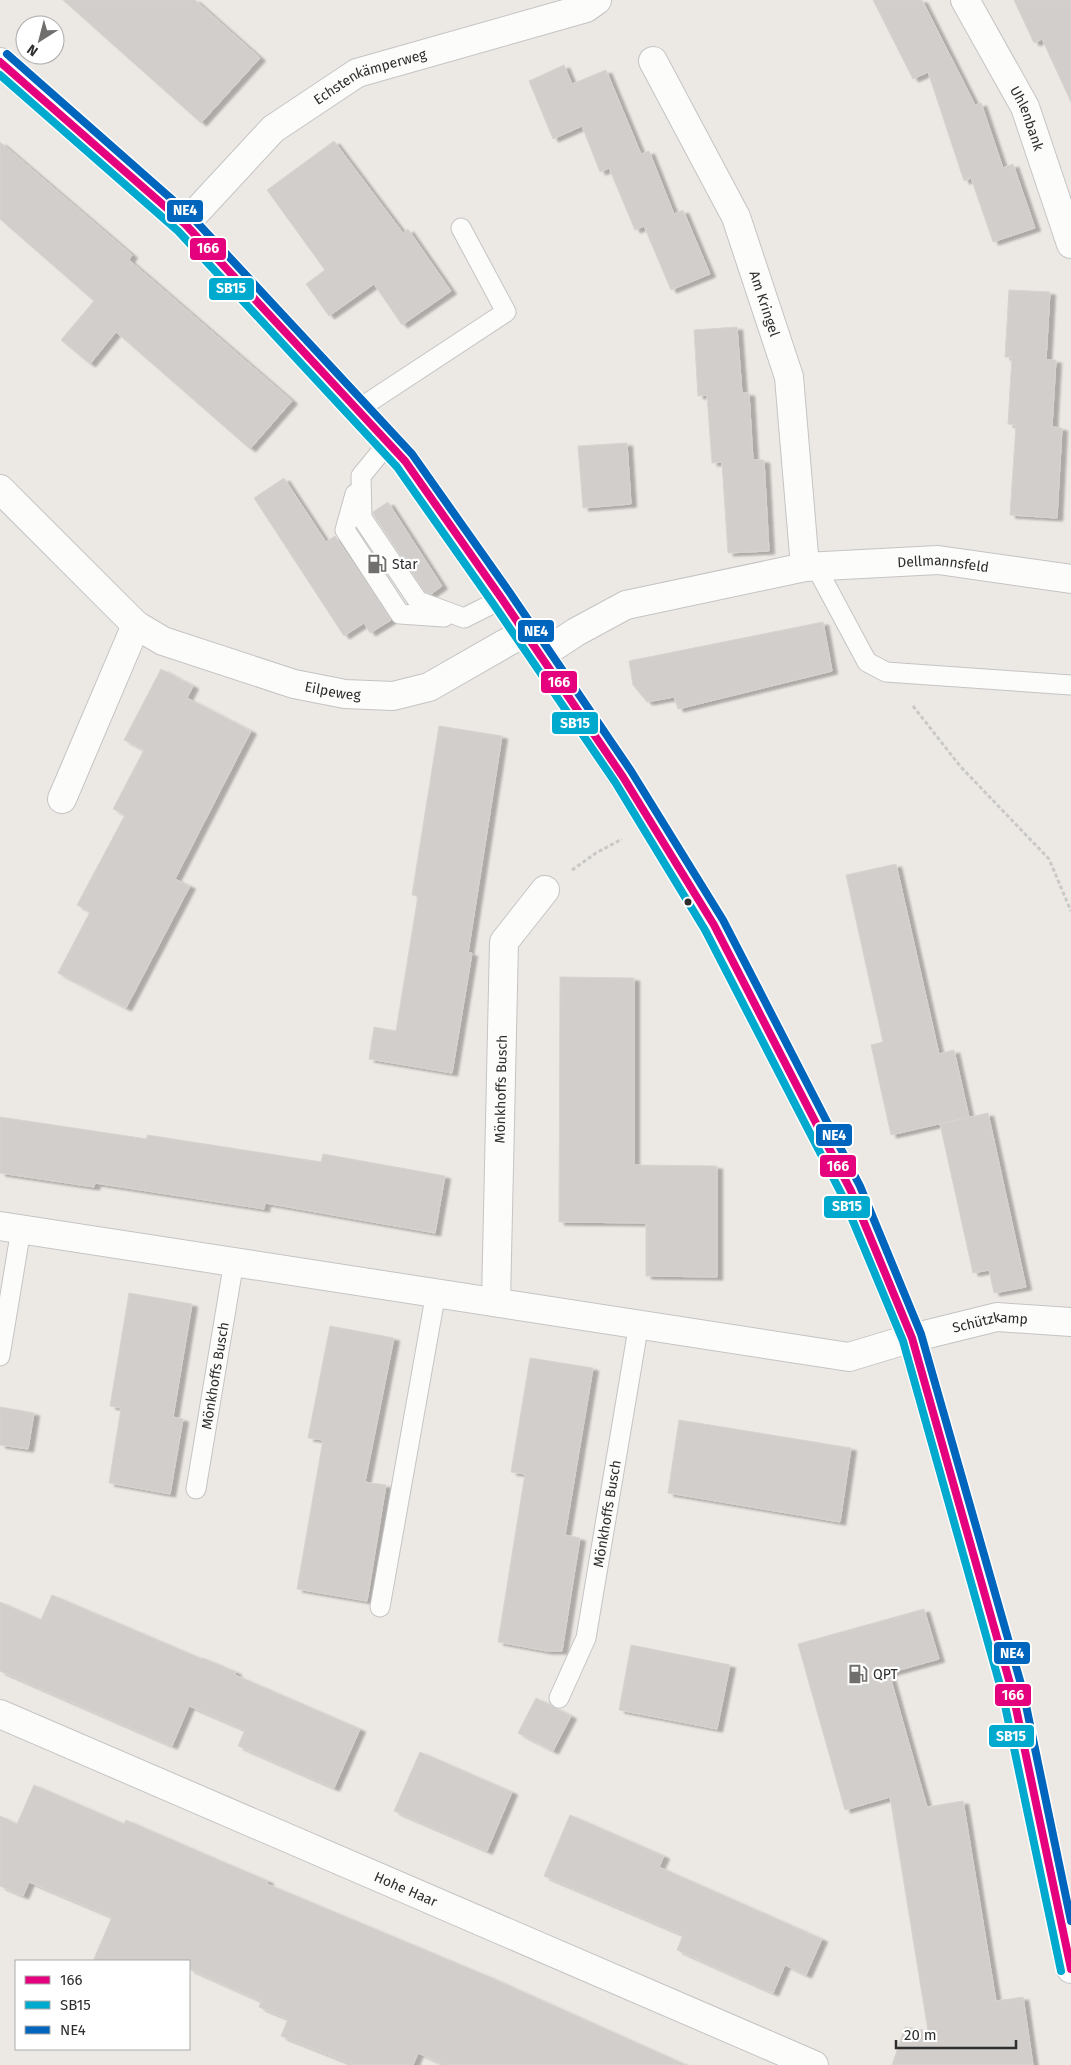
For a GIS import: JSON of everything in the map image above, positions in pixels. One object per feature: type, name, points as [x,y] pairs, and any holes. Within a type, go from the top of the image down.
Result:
[{"type":"street","name":"Echstenkämperweg","points":[[185,224],[273,129],[357,73],[586,8],[596,0]]},
{"type":"street","name":"Uhlenbank","points":[[965,0],[1025,107],[1071,244]]},
{"type":"street","name":"Am Kringel","points":[[652,61],[736,217],[789,378],[810,566]]},
{"type":"street","points":[[0,62],[185,224],[405,461],[541,655],[623,778],[714,925],[850,1191],[912,1338],[1014,1694],[1071,1969]]},
{"type":"street","name":"Eilpeweg","points":[[0,489],[136,625],[163,641],[294,684],[345,694],[393,696],[429,687],[525,632]]},
{"type":"street","name":"Dellmannsfeld","points":[[541,655],[576,632],[626,605],[810,566],[938,560],[1071,579]]},
{"type":"street","points":[[62,799],[136,625]]},
{"type":"street","name":"Mönkhoffs Busch","points":[[496,1301],[504,942],[545,890]]},
{"type":"street","points":[[11,1228],[496,1301],[849,1357],[912,1338]]},
{"type":"street","name":"Schützkamp","points":[[912,1338],[997,1317],[1071,1322]]},
{"type":"street","name":"Hohe Haar","points":[[0,1714],[814,2065]]},
{"type":"lane","points":[[358,410],[506,312],[462,228]]},
{"type":"lane","points":[[388,443],[361,476],[362,518],[418,601],[464,618],[502,599]]},
{"type":"lane","points":[[810,566],[867,662],[886,672],[1071,685]]},
{"type":"lane","points":[[0,1356],[11,1228]]},
{"type":"lane","name":"Mönkhoffs Busch","points":[[196,1489],[234,1262]]},
{"type":"lane","points":[[380,1607],[436,1292]]},
{"type":"lane","name":"Mönkhoffs Busch","points":[[559,1698],[586,1638],[639,1324]]},
{"type":"path","points":[[886,672],[960,766],[1048,859],[1071,911]]},
{"type":"path","points":[[545,890],[596,853],[651,823]]},
{"type":"building","points":[[63,0],[195,0],[260,58],[201,123]]},
{"type":"building","points":[[873,0],[922,0],[975,105],[981,103],[1003,168],[1013,164],[1035,228],[993,242],[971,178],[964,181],[928,72],[913,79]]},
{"type":"building","points":[[1014,0],[1071,0],[1071,102],[1042,39],[1034,43]]},
{"type":"building","points":[[564,65],[572,84],[606,70],[641,154],[649,151],[674,214],[683,210],[710,274],[671,290],[644,226],[635,230],[609,168],[600,172],[582,126],[553,139],[529,81]]},
{"type":"building","points":[[334,141],[403,233],[408,229],[451,291],[402,325],[374,284],[329,316],[306,284],[325,270],[267,190]]},
{"type":"building","points":[[0,142],[132,255],[129,260],[292,401],[250,449],[116,332],[90,364],[61,340],[94,301],[0,219]]},
{"type":"building","points":[[1009,290],[1050,292],[1046,360],[1056,360],[1052,427],[1062,428],[1057,518],[1010,515],[1016,425],[1008,424],[1012,357],[1005,357]]},
{"type":"building","points":[[737,327],[742,393],[749,393],[753,460],[764,460],[769,551],[728,553],[722,462],[712,463],[707,395],[698,396],[694,330]]},
{"type":"building","points":[[627,443],[631,504],[583,508],[578,446]]},
{"type":"building","points":[[284,478],[326,542],[335,536],[391,620],[370,633],[364,623],[344,636],[254,498]]},
{"type":"building","points":[[388,502],[442,586],[431,594],[425,592],[373,514],[373,512]]},
{"type":"building","points":[[823,622],[832,671],[678,709],[674,697],[647,702],[633,685],[629,661]]},
{"type":"building","points":[[161,669],[193,686],[187,698],[251,731],[175,879],[190,886],[126,1008],[58,973],[90,912],[77,905],[125,815],[113,809],[144,750],[124,740]]},
{"type":"building","points":[[439,726],[502,736],[468,953],[472,953],[452,1073],[369,1059],[374,1027],[396,1031],[418,896],[412,895]]},
{"type":"building","points":[[896,864],[939,1054],[954,1050],[969,1117],[891,1135],[871,1045],[883,1042],[846,875]]},
{"type":"building","points":[[560,977],[634,978],[634,1165],[717,1166],[717,1277],[646,1276],[646,1223],[559,1222]]},
{"type":"building","points":[[988,1113],[1026,1287],[994,1293],[989,1270],[973,1273],[940,1124]]},
{"type":"building","points":[[0,1117],[147,1139],[147,1135],[321,1162],[323,1154],[445,1176],[435,1233],[265,1203],[264,1209],[95,1183],[94,1187],[0,1173]]},
{"type":"building","points":[[129,1293],[192,1304],[173,1417],[183,1419],[170,1494],[109,1483],[121,1408],[110,1406]]},
{"type":"building","points":[[330,1326],[394,1338],[365,1482],[386,1485],[367,1601],[297,1589],[323,1440],[308,1438]]},
{"type":"building","points":[[530,1358],[593,1368],[565,1535],[580,1538],[562,1651],[547,1651],[498,1642],[525,1474],[511,1472]]},
{"type":"building","points":[[0,1407],[34,1413],[28,1449],[0,1445]]},
{"type":"building","points":[[679,1420],[851,1448],[840,1522],[668,1493]]},
{"type":"building","points":[[52,1595],[236,1672],[235,1675],[360,1729],[334,1788],[238,1746],[245,1730],[189,1706],[172,1746],[0,1671],[0,1602],[41,1620]]},
{"type":"building","points":[[924,1609],[939,1659],[889,1673],[927,1807],[963,1801],[996,2001],[1023,1997],[1033,2065],[892,2065],[905,2027],[928,2031],[890,1797],[845,1810],[798,1644]]},
{"type":"building","points":[[631,1645],[730,1665],[717,1729],[619,1710]]},
{"type":"building","points":[[536,1698],[571,1716],[553,1751],[518,1733]]},
{"type":"building","points":[[420,1752],[512,1792],[487,1851],[394,1811]]},
{"type":"building","points":[[34,1785],[124,1824],[126,1820],[268,1881],[267,1884],[492,1978],[686,2065],[445,2065],[418,2053],[413,2065],[354,2065],[281,2036],[288,2019],[259,2007],[261,2001],[190,1969],[190,1960],[93,1960],[112,1917],[29,1882],[23,1896],[0,1886],[0,1816],[17,1824]]},
{"type":"building","points":[[570,1815],[664,1856],[659,1867],[822,1939],[806,1975],[785,1965],[773,1993],[677,1950],[683,1935],[544,1876]]},
{"type":"transit line","name":"NE4","points":[[7,54],[192,217],[412,454],[510,593],[631,771],[723,920],[860,1186],[921,1334],[1023,1691],[1071,1921]]},
{"type":"transit line","name":"166","points":[[0,62],[185,224],[405,461],[623,777],[714,925],[851,1191],[912,1338],[1013,1694],[1071,1969]]},
{"type":"transit line","name":"SB15","points":[[0,75],[178,231],[397,467],[615,782],[705,930],[842,1195],[903,1341],[1003,1696],[1061,1971]]},
{"type":"place","name":"Star","points":[[377,564]]},
{"type":"place","name":"QPT","points":[[858,1674]]}]
